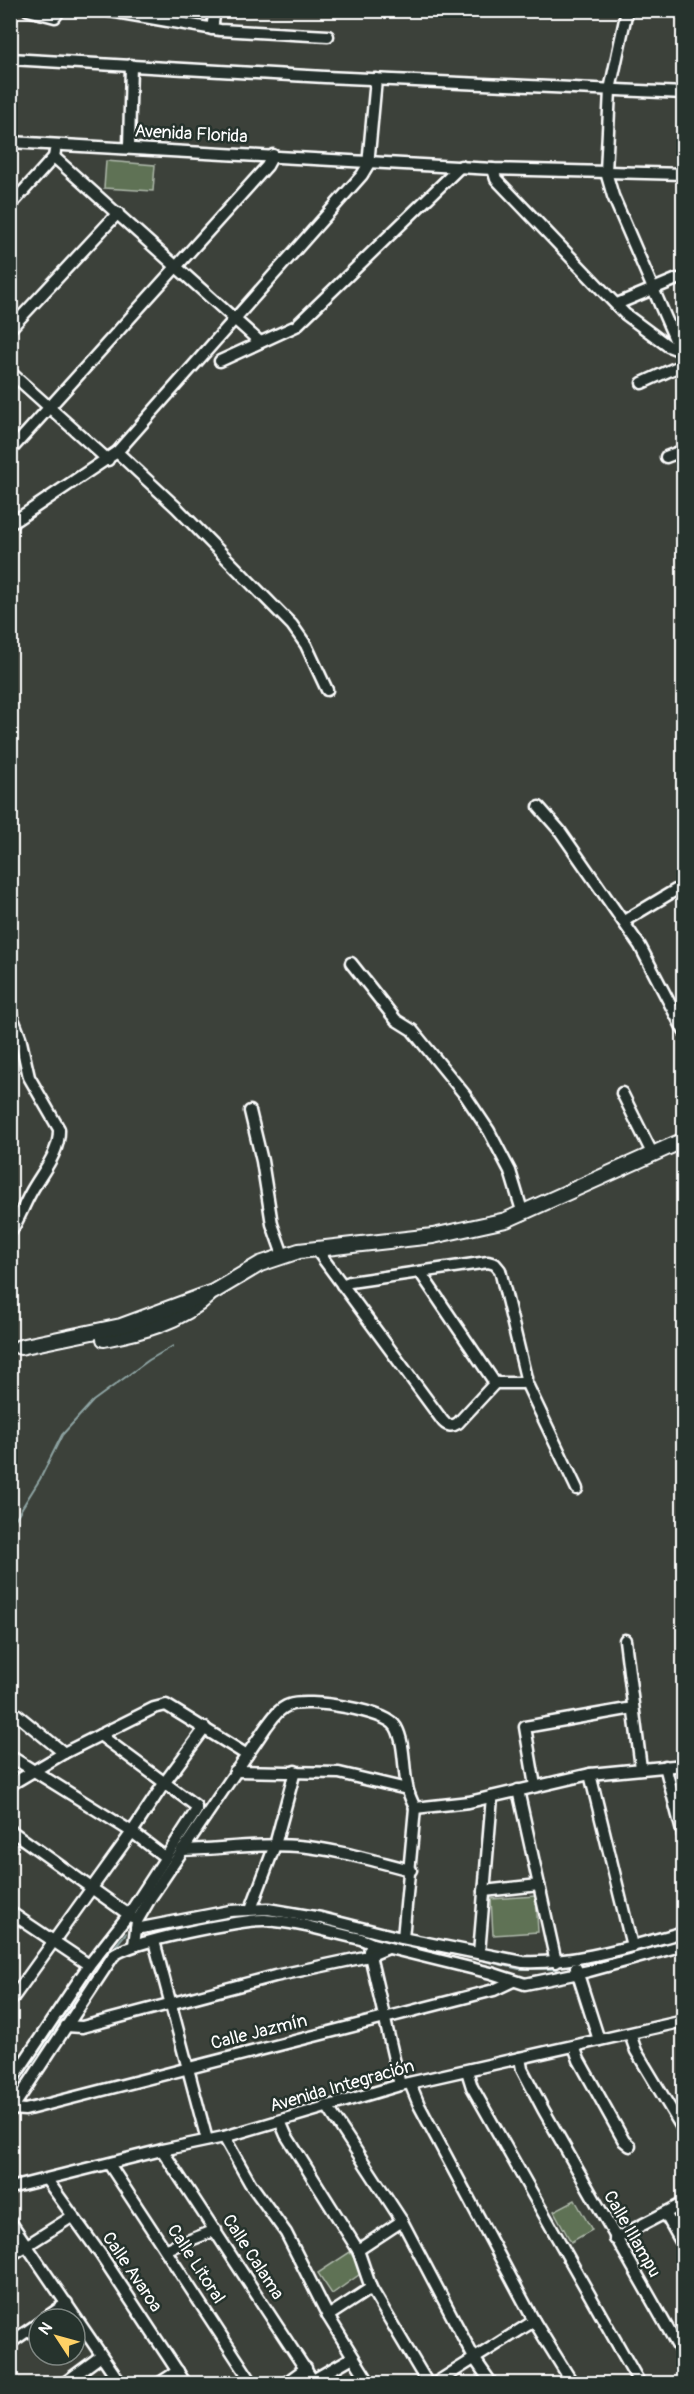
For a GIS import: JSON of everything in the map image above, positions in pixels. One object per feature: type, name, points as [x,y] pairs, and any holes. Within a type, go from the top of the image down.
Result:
[{"type":"street","points":[[28,10],[55,17],[60,10]]},
{"type":"street","points":[[104,10],[212,29],[328,36]]},
{"type":"street","points":[[212,29],[215,10]]},
{"type":"street","points":[[627,10],[610,90],[606,172],[613,196],[682,352]]},
{"type":"street","points":[[10,59],[684,93]]},
{"type":"street","points":[[129,147],[131,65]]},
{"type":"street","points":[[10,524],[117,452],[365,171],[369,160],[376,79]]},
{"type":"street","name":"Avenida Florida","points":[[10,142],[369,160],[493,169],[684,174]]},
{"type":"street","points":[[10,206],[54,157],[55,145]]},
{"type":"street","points":[[10,451],[267,166],[273,156]]},
{"type":"street","points":[[54,157],[235,317],[260,342]]},
{"type":"street","points":[[220,362],[296,326],[461,166]]},
{"type":"street","points":[[493,169],[496,179],[625,314],[664,344],[682,352]]},
{"type":"street","points":[[10,329],[118,213]]},
{"type":"street","points":[[617,304],[677,279]]},
{"type":"street","points":[[642,383],[684,364]]},
{"type":"street","points":[[10,372],[108,460]]},
{"type":"street","points":[[666,458],[684,450]]},
{"type":"street","points":[[117,452],[176,507],[287,620],[306,645],[327,690]]},
{"type":"street","points":[[539,807],[560,831],[624,921],[640,946],[684,1031]]},
{"type":"street","points":[[624,921],[684,885]]},
{"type":"street","points":[[351,963],[396,1020],[412,1030],[465,1095],[489,1131],[510,1171],[523,1214]]},
{"type":"street","points":[[10,1011],[20,1037],[29,1077],[59,1129],[60,1136],[56,1151],[10,1233]]},
{"type":"street","points":[[622,1093],[653,1155]]},
{"type":"street","points":[[250,1111],[262,1161],[272,1224],[284,1255]]},
{"type":"street","points":[[15,1347],[121,1326],[213,1292],[260,1264],[284,1255],[316,1249],[433,1236],[489,1225],[523,1214],[684,1140]]},
{"type":"street","points":[[316,1249],[342,1285],[444,1423],[450,1426],[458,1423],[495,1383],[522,1383],[525,1380],[527,1375],[497,1265],[488,1262],[342,1285]]},
{"type":"street","points":[[420,1272],[495,1383]]},
{"type":"street","points":[[525,1380],[577,1489]]},
{"type":"street","points":[[625,1640],[641,1768]]},
{"type":"street","points":[[12,2076],[89,1965],[134,1921],[278,1711],[292,1704],[333,1704],[384,1718],[395,1725],[407,1789],[415,1808],[411,1870],[400,1938],[393,1946],[369,1956],[275,1976],[82,2027],[66,2026]]},
{"type":"street","points":[[10,1785],[64,1753],[154,1708],[166,1705],[246,1755]]},
{"type":"street","points":[[535,1786],[525,1727],[633,1708]]},
{"type":"street","points":[[10,1709],[64,1753]]},
{"type":"street","points":[[11,1999],[205,1728]]},
{"type":"street","points":[[100,1735],[196,1806],[196,1811],[165,1857],[134,1921],[134,1945]]},
{"type":"street","points":[[10,1756],[132,1832],[165,1857]]},
{"type":"street","points":[[415,1808],[469,1802],[590,1774],[684,1765]]},
{"type":"street","points":[[665,1766],[684,1839]]},
{"type":"street","points":[[235,1771],[339,1773],[407,1789]]},
{"type":"street","points":[[251,1909],[275,1845],[295,1771]]},
{"type":"street","points":[[590,1774],[632,1946]]},
{"type":"street","points":[[518,1790],[556,1962]]},
{"type":"street","points":[[479,1953],[492,1797]]},
{"type":"street","points":[[10,1830],[134,1921],[251,1909],[294,1912],[400,1938],[523,1962],[556,1962],[684,1932]]},
{"type":"street","points":[[183,1850],[275,1845],[333,1851],[411,1870]]},
{"type":"street","points":[[484,1891],[539,1885]]},
{"type":"street","points":[[10,1912],[89,1965]]},
{"type":"street","points":[[11,2110],[113,1956],[120,1950],[134,1945],[238,1922],[262,1920],[298,1924],[491,1973],[525,1984],[684,1945]]},
{"type":"street","points":[[154,1941],[207,2140]]},
{"type":"street","points":[[367,1942],[384,2017],[405,2084],[419,2105],[534,2322],[573,2384]]},
{"type":"street","points":[[574,1958],[599,2040]]},
{"type":"street","name":"Calle Jazmín","points":[[11,2110],[25,2110],[494,1990],[513,1981]]},
{"type":"street","name":"Avenida Integración","points":[[10,2188],[224,2137],[405,2084],[684,2021]]},
{"type":"street","points":[[630,2034],[636,2050],[684,2131]]},
{"type":"street","points":[[574,2046],[579,2061],[624,2140],[630,2146]]},
{"type":"street","name":"Calle Illampu","points":[[520,2058],[525,2076],[587,2190],[684,2357]]},
{"type":"street","points":[[467,2071],[472,2087],[640,2384]]},
{"type":"street","points":[[327,2106],[402,2221],[474,2358],[492,2384]]},
{"type":"street","points":[[280,2121],[286,2135],[358,2250],[370,2288],[428,2384]]},
{"type":"street","points":[[224,2137],[250,2183],[286,2233],[328,2316],[370,2384]]},
{"type":"street","name":"Calle Calama","points":[[162,2150],[314,2382]]},
{"type":"street","name":"Calle Litoral","points":[[109,2164],[253,2384]]},
{"type":"street","name":"Calle Avaroa","points":[[47,2180],[186,2384]]},
{"type":"street","points":[[615,2239],[684,2203]]},
{"type":"street","points":[[665,2213],[684,2247]]},
{"type":"street","points":[[10,2256],[73,2216]]},
{"type":"street","points":[[10,2221],[121,2384]]},
{"type":"street","points":[[358,2250],[402,2221]]},
{"type":"street","points":[[166,2249],[216,2230]]},
{"type":"street","points":[[328,2316],[370,2288]]},
{"type":"street","points":[[61,2307],[67,2303]]},
{"type":"street","points":[[434,2384],[534,2322]]},
{"type":"street","points":[[10,2343],[27,2331]]},
{"type":"street","points":[[63,2384],[101,2356]]},
{"type":"street","points":[[314,2382],[353,2357]]},
{"type":"street","points":[[284,2384],[306,2368]]},
{"type":"street","points":[[158,2384],[178,2371]]},
{"type":"green space","points":[[106,161],[155,165],[153,191],[104,188]]},
{"type":"green space","points":[[536,1896],[538,1932],[493,1935],[491,1899]]},
{"type":"green space","points":[[575,2200],[592,2230],[571,2242],[554,2211]]},
{"type":"green space","points":[[350,2252],[363,2272],[332,2294],[318,2273]]},
{"type":"waterway","points":[[10,1527],[40,1479],[62,1435],[93,1401],[149,1360],[173,1346]]},
{"type":"waterway","points":[[206,1921],[251,1916]]},
{"type":"waterway","points":[[10,2095],[92,1975],[126,1933]]},
{"type":"waterway","points":[[422,1951],[452,1953],[519,1969],[558,1969]]},
{"type":"waterway","points":[[591,1962],[611,1957]]}]
